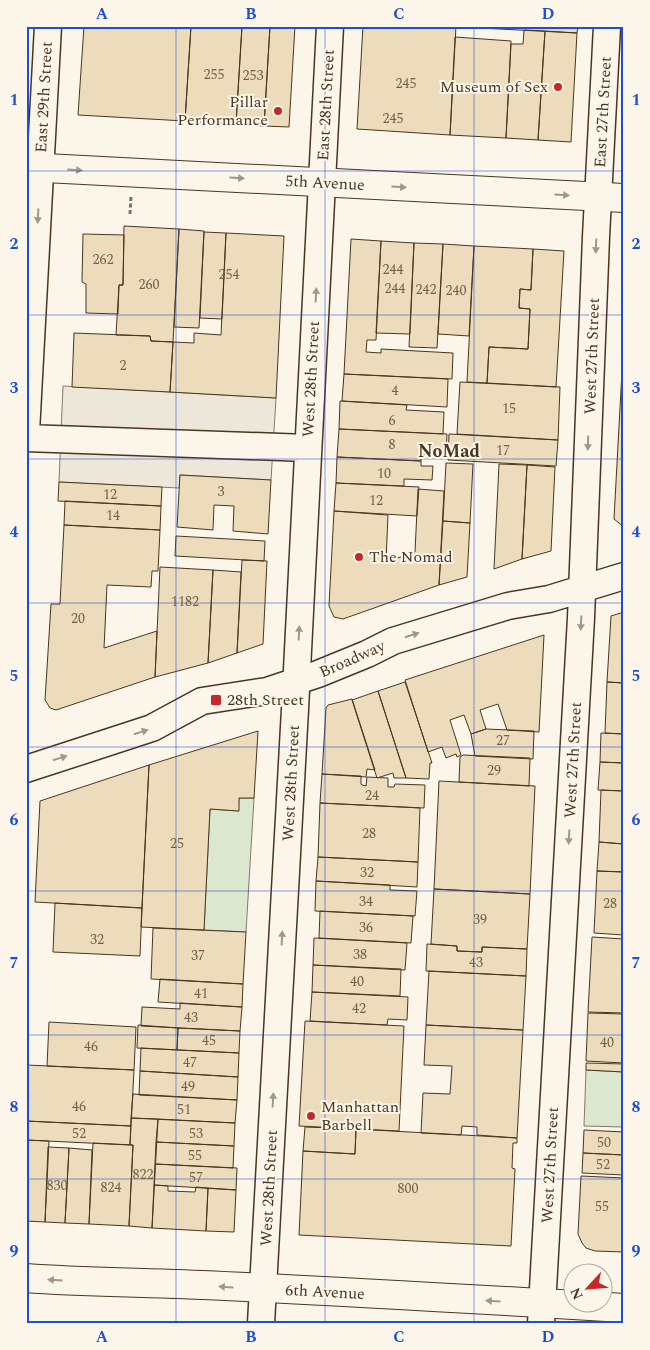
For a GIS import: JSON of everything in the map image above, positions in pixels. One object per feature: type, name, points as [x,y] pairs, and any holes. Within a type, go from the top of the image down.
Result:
[{"type":"main road","name":"5th Avenue","points":[[34,167],[611,198]]},
{"type":"main road","name":"6th Avenue","points":[[26,1278],[263,1289],[541,1314],[624,1308]]},
{"type":"street","name":"East 29th Street","points":[[26,432],[34,167],[48,26]]},
{"type":"street","name":"East 28th Street","points":[[322,183],[330,26]]},
{"type":"street","name":"East 27th Street","points":[[607,26],[611,198]]},
{"type":"street","name":"West 28th Street","points":[[261,1324],[297,682],[307,448],[322,183]]},
{"type":"street","name":"West 27th Street","points":[[541,1314],[583,588],[611,198]]},
{"type":"street","points":[[26,438],[307,448]]},
{"type":"street","name":"Broadway","points":[[26,769],[152,728],[202,701],[266,691],[297,682],[367,654],[393,641],[508,606],[549,599],[624,576]]},
{"type":"green space","points":[[239,798],[254,798],[246,932],[204,930],[210,809],[238,811]]},
{"type":"green space","points":[[586,1070],[624,1072],[624,1127],[584,1126]]},
{"type":"shaded area","points":[[63,386],[276,398],[271,480],[180,475],[179,488],[59,482]]},
{"type":"building","points":[[84,26],[191,26],[185,121],[78,115]]},
{"type":"building","points":[[191,26],[242,26],[236,124],[185,121]]},
{"type":"building","points":[[242,26],[270,26],[264,126],[236,124]]},
{"type":"building","points":[[270,26],[295,26],[289,127],[264,126]]},
{"type":"building","points":[[363,26],[456,26],[450,135],[357,129]]},
{"type":"building","points":[[480,26],[578,26],[577,33],[480,28]]},
{"type":"building","points":[[524,30],[545,31],[538,140],[506,138],[511,44],[523,44]]},
{"type":"building","points":[[545,31],[577,33],[571,142],[538,140]]},
{"type":"building","points":[[455,37],[511,41],[506,138],[450,135]]},
{"type":"building","points":[[124,226],[179,229],[173,342],[151,341],[150,336],[116,335],[119,285],[123,285]]},
{"type":"building","points":[[179,229],[204,231],[199,328],[174,327]]},
{"type":"building","points":[[204,232],[226,233],[222,319],[200,318]]},
{"type":"building","points":[[226,233],[284,236],[276,398],[170,392],[173,342],[194,343],[194,333],[221,335]]},
{"type":"building","points":[[83,234],[124,235],[123,285],[119,285],[118,314],[86,313],[86,284],[82,282]]},
{"type":"building","points":[[351,239],[381,241],[376,340],[367,340],[366,352],[381,353],[381,349],[453,353],[452,379],[344,374]]},
{"type":"building","points":[[381,241],[414,243],[410,334],[376,333]]},
{"type":"building","points":[[414,243],[443,244],[437,348],[409,347]]},
{"type":"building","points":[[443,244],[474,246],[469,336],[438,334]]},
{"type":"building","points":[[474,246],[533,249],[531,290],[520,289],[519,308],[530,309],[528,349],[489,347],[487,383],[467,382]]},
{"type":"building","points":[[533,249],[564,251],[556,387],[487,383],[489,347],[528,349],[530,309],[519,308],[520,289],[531,290]]},
{"type":"building","points":[[74,333],[150,336],[151,341],[173,342],[170,392],[72,387]]},
{"type":"building","points":[[624,334],[624,527],[614,519]]},
{"type":"building","points":[[344,374],[448,379],[447,407],[342,401]]},
{"type":"building","points":[[460,382],[560,387],[558,440],[457,434]]},
{"type":"building","points":[[340,401],[407,405],[406,410],[444,412],[443,434],[339,429]]},
{"type":"building","points":[[339,429],[447,434],[446,456],[421,454],[421,461],[337,457]]},
{"type":"building","points":[[449,434],[558,440],[556,466],[448,460]]},
{"type":"building","points":[[337,457],[421,461],[421,466],[433,466],[432,480],[404,479],[404,486],[336,483]]},
{"type":"building","points":[[446,463],[473,464],[470,523],[443,521]]},
{"type":"building","points":[[499,464],[527,465],[522,559],[494,569]]},
{"type":"building","points":[[527,465],[555,467],[551,551],[522,559]]},
{"type":"building","points":[[180,475],[271,480],[268,534],[233,531],[234,506],[214,505],[213,530],[177,527]]},
{"type":"building","points":[[59,482],[162,487],[161,506],[58,501]]},
{"type":"building","points":[[336,483],[419,487],[417,516],[334,511]]},
{"type":"building","name":"The Nomad","points":[[418,489],[444,491],[439,585],[343,619],[334,617],[329,606],[334,511],[388,515],[386,562],[415,552]]},
{"type":"building","points":[[65,501],[161,506],[160,530],[64,525]]},
{"type":"building","points":[[443,521],[470,523],[467,577],[439,585]]},
{"type":"building","points":[[64,525],[160,530],[158,571],[152,571],[151,587],[107,585],[104,648],[157,631],[155,677],[56,710],[50,708],[45,700],[51,604],[60,604]]},
{"type":"building","points":[[176,536],[265,541],[264,561],[175,556]]},
{"type":"building","points":[[242,560],[267,561],[263,644],[237,653]]},
{"type":"building","points":[[160,567],[213,570],[208,663],[155,677]]},
{"type":"building","points":[[213,570],[241,572],[237,653],[208,663]]},
{"type":"building","points":[[624,612],[624,683],[607,682],[611,616]]},
{"type":"building","points":[[544,635],[539,732],[507,730],[498,704],[480,710],[486,729],[471,734],[464,715],[450,720],[461,755],[457,757],[456,754],[446,758],[442,747],[428,752],[405,680]]},
{"type":"building","points":[[405,682],[432,763],[430,763],[429,779],[406,778],[378,691]]},
{"type":"building","points":[[607,682],[624,683],[624,734],[605,733]]},
{"type":"building","points":[[378,691],[406,778],[394,778],[393,773],[377,778],[352,700]]},
{"type":"building","points":[[352,699],[375,770],[367,769],[366,777],[322,774],[326,708],[328,705]]},
{"type":"building","points":[[486,729],[534,731],[533,759],[475,756],[471,734]]},
{"type":"building","points":[[258,731],[254,798],[239,798],[239,811],[210,809],[204,930],[141,927],[149,765]]},
{"type":"building","points":[[601,733],[624,734],[624,763],[600,762]]},
{"type":"building","points":[[463,755],[530,758],[529,786],[459,782],[460,757]]},
{"type":"building","points":[[600,762],[624,763],[624,791],[598,790]]},
{"type":"building","points":[[149,765],[142,908],[35,902],[40,801]]},
{"type":"building","points":[[322,774],[361,776],[361,784],[366,786],[367,777],[388,778],[388,787],[394,787],[395,784],[425,785],[424,808],[320,803]]},
{"type":"building","points":[[439,781],[535,786],[530,894],[434,889]]},
{"type":"building","points":[[601,790],[624,791],[624,844],[599,842]]},
{"type":"building","points":[[320,803],[420,808],[418,862],[318,857]]},
{"type":"building","points":[[599,842],[624,844],[624,872],[597,871]]},
{"type":"building","points":[[318,857],[418,862],[417,887],[316,881]]},
{"type":"building","points":[[597,871],[624,872],[624,935],[594,933]]},
{"type":"building","points":[[316,881],[390,885],[390,890],[417,891],[415,916],[315,911]]},
{"type":"building","points":[[434,889],[530,894],[527,949],[482,947],[482,952],[457,951],[457,946],[431,944]]},
{"type":"building","points":[[55,903],[142,908],[140,956],[53,952]]},
{"type":"building","points":[[320,911],[413,916],[411,943],[319,938]]},
{"type":"building","points":[[153,928],[246,932],[243,984],[151,979]]},
{"type":"building","points":[[592,937],[624,939],[624,1013],[588,1012]]},
{"type":"building","points":[[314,938],[407,943],[405,970],[313,965]]},
{"type":"building","points":[[427,944],[457,946],[457,951],[482,952],[482,947],[527,949],[526,976],[426,971]]},
{"type":"building","points":[[313,965],[401,969],[400,996],[312,992]]},
{"type":"building","points":[[429,971],[526,976],[523,1030],[426,1025]]},
{"type":"building","points":[[160,979],[243,984],[242,1007],[158,1002]]},
{"type":"building","points":[[312,992],[408,997],[407,1020],[388,1019],[387,1025],[310,1021]]},
{"type":"building","points":[[180,1003],[242,1007],[240,1031],[141,1026],[142,1007],[180,1009]]},
{"type":"building","points":[[588,1013],[624,1014],[624,1063],[586,1061]]},
{"type":"building","points":[[305,1021],[404,1026],[399,1131],[299,1126]]},
{"type":"building","points":[[49,1022],[136,1027],[134,1070],[47,1066]]},
{"type":"building","points":[[138,1025],[178,1028],[177,1050],[137,1048]]},
{"type":"building","points":[[426,1025],[523,1030],[517,1138],[477,1135],[477,1127],[462,1126],[461,1135],[421,1133],[423,1093],[450,1094],[452,1066],[424,1065]]},
{"type":"building","points":[[178,1028],[240,1031],[239,1053],[177,1050]]},
{"type":"building","points":[[141,1048],[239,1053],[238,1077],[140,1071]]},
{"type":"building","points":[[586,1063],[624,1064],[624,1072],[586,1070]]},
{"type":"building","points":[[27,1065],[134,1070],[131,1126],[26,1121]]},
{"type":"building","points":[[140,1071],[238,1077],[237,1100],[139,1095]]},
{"type":"building","points":[[133,1094],[237,1100],[235,1123],[131,1118]]},
{"type":"building","points":[[131,1118],[158,1119],[152,1228],[129,1226],[133,1145],[130,1145]]},
{"type":"building","points":[[158,1119],[235,1123],[234,1146],[156,1142]]},
{"type":"building","points":[[26,1121],[131,1126],[130,1145],[26,1140]]},
{"type":"building","points":[[305,1127],[356,1129],[355,1154],[303,1151]]},
{"type":"building","points":[[356,1129],[517,1138],[517,1143],[513,1143],[512,1168],[515,1169],[511,1246],[299,1235],[303,1151],[355,1154]]},
{"type":"building","points":[[584,1130],[624,1132],[624,1155],[583,1153]]},
{"type":"building","points":[[26,1140],[49,1141],[45,1222],[26,1221]]},
{"type":"building","points":[[156,1142],[234,1146],[233,1168],[155,1164]]},
{"type":"building","points":[[93,1143],[133,1145],[129,1226],[89,1224]]},
{"type":"building","points":[[48,1147],[69,1148],[65,1223],[45,1222]]},
{"type":"building","points":[[69,1148],[92,1150],[89,1224],[65,1223]]},
{"type":"building","points":[[583,1153],[624,1155],[624,1175],[582,1173]]},
{"type":"building","points":[[155,1164],[237,1168],[236,1190],[154,1185]]},
{"type":"building","points":[[581,1176],[624,1178],[624,1252],[595,1251],[586,1248],[582,1243],[578,1234]]},
{"type":"building","points":[[154,1185],[168,1186],[168,1191],[195,1192],[196,1187],[208,1188],[206,1231],[152,1228]]},
{"type":"building","points":[[208,1188],[236,1190],[234,1232],[206,1231]]},
{"type":"place","name":"Museum of Sex","points":[[558,87]]},
{"type":"place","name":"Pillar Performance","points":[[278,111]]},
{"type":"place","name":"The Nomad","points":[[359,557]]},
{"type":"place","name":"28th Street","points":[[216,700]]},
{"type":"place","name":"Manhattan Barbell","points":[[311,1116]]},
{"type":"district","name":"NoMad","points":[[449,451]]}]
